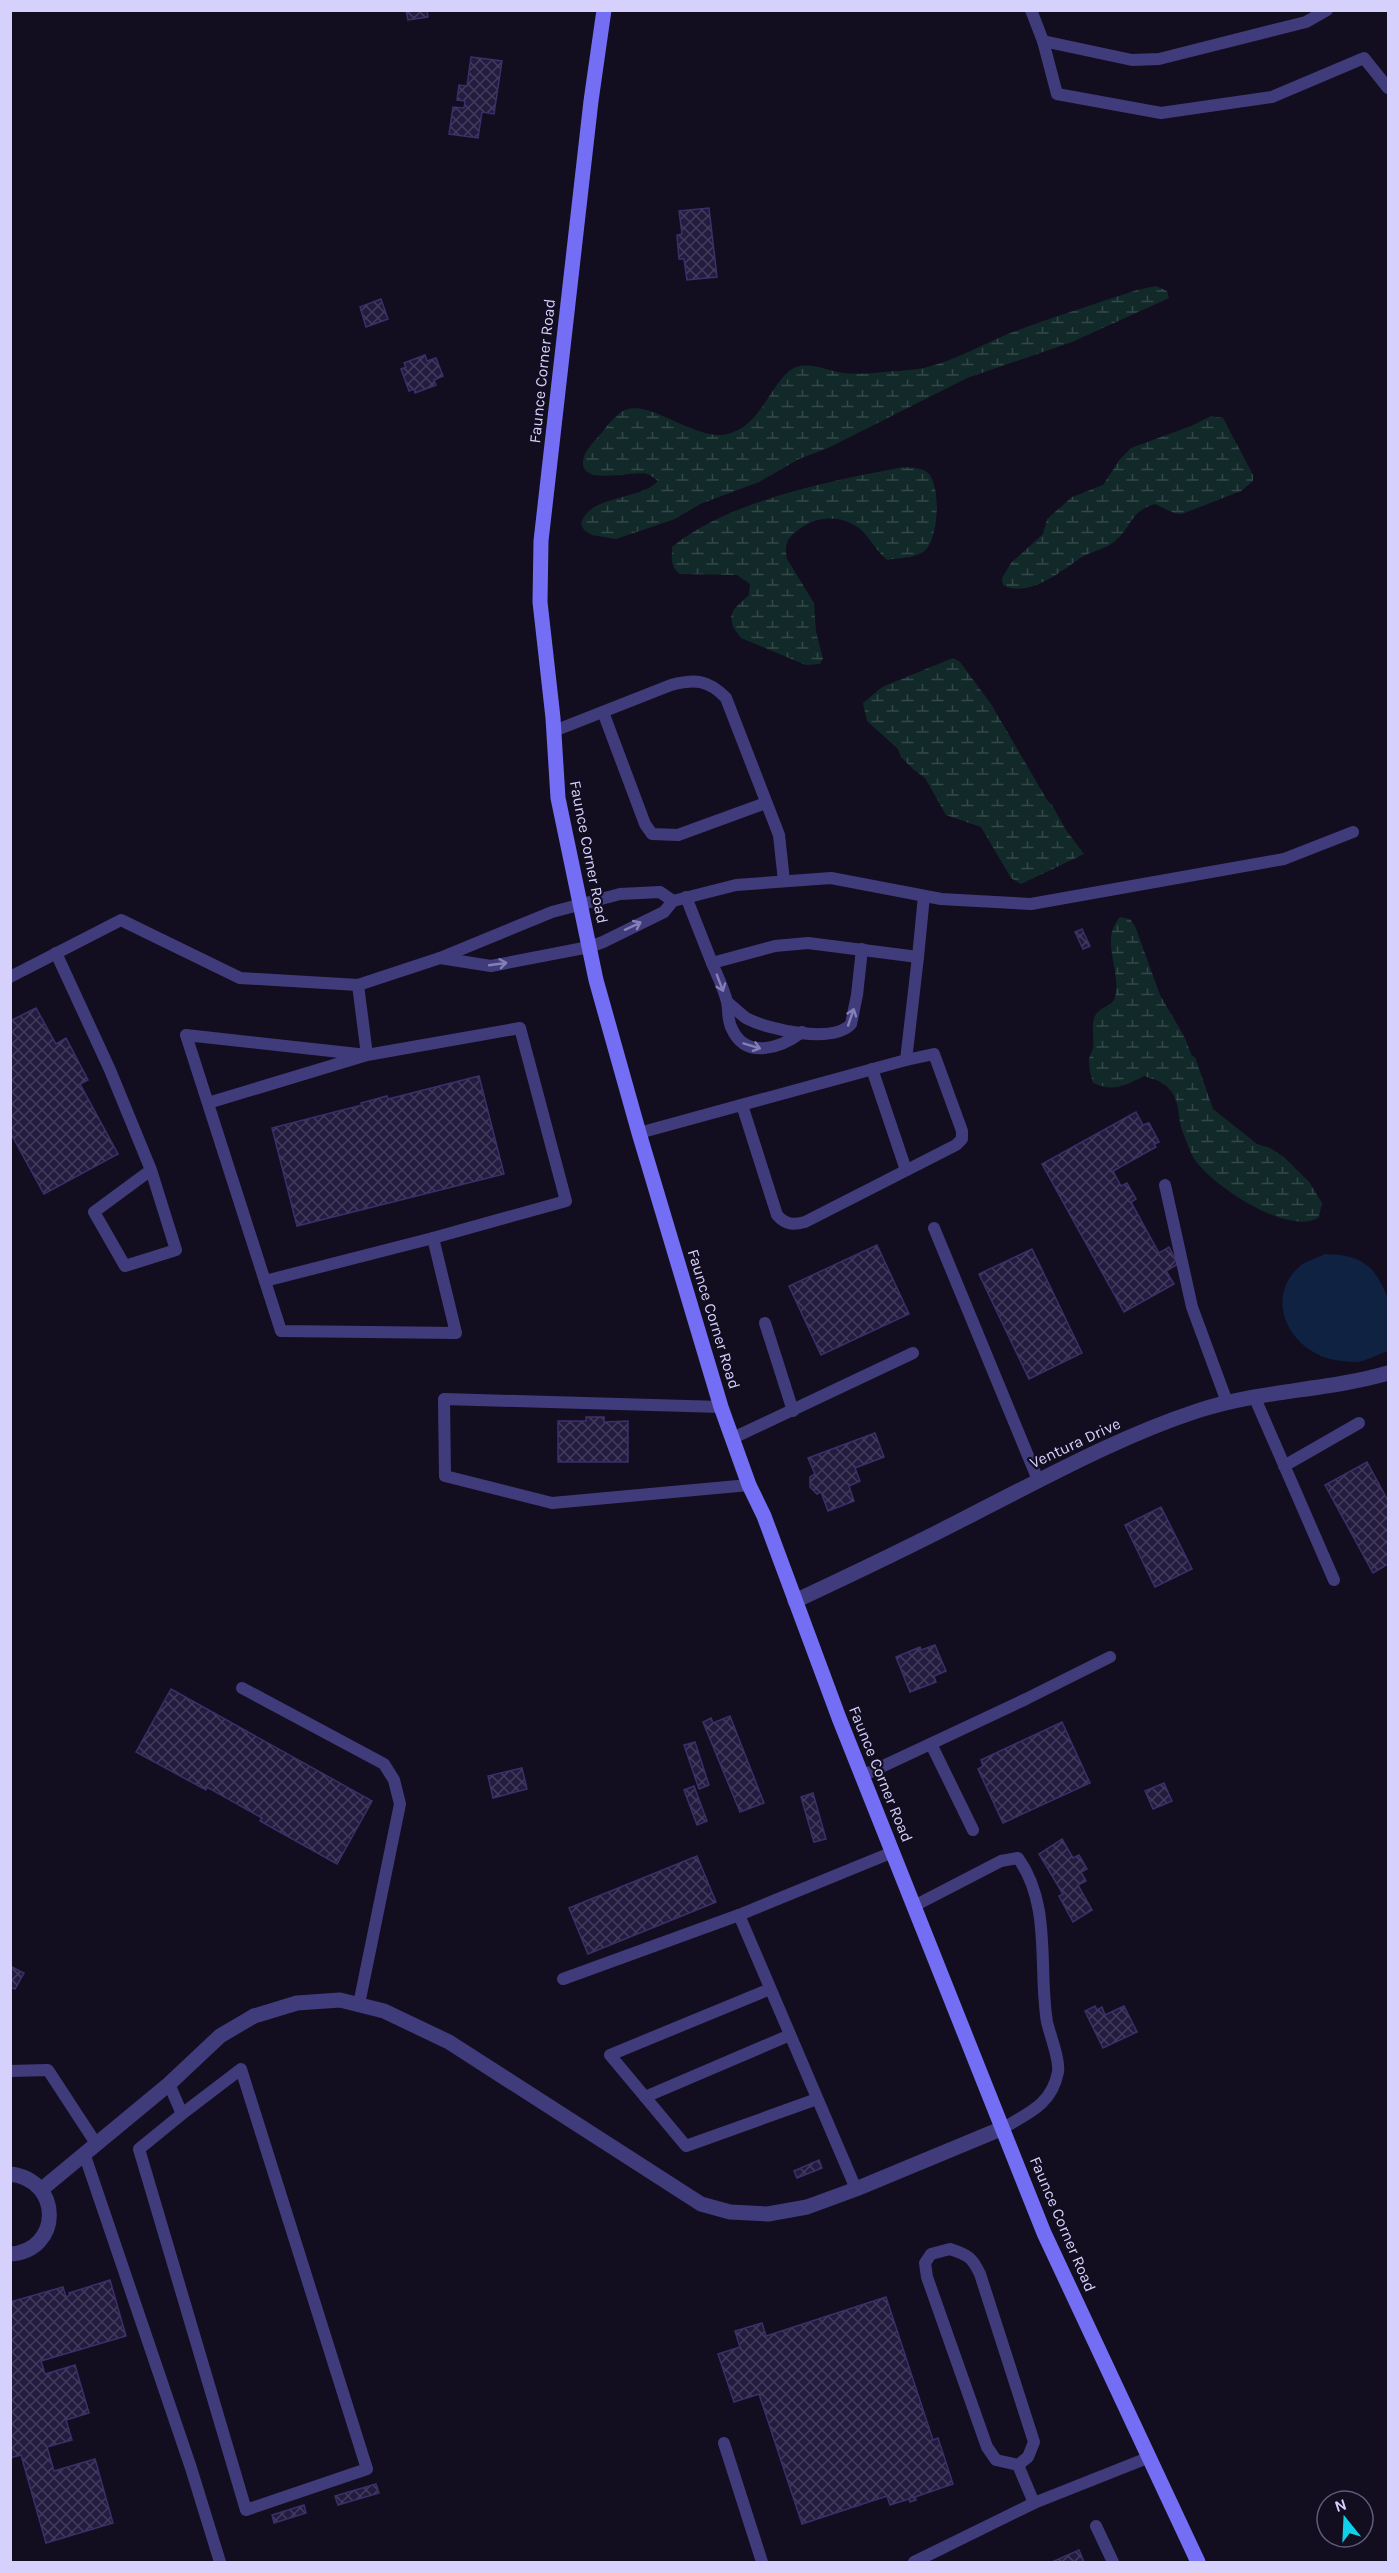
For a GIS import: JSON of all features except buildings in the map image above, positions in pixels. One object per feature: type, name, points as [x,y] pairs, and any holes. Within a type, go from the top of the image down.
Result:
[{"type":"main road","name":"Faunce Corner Road","points":[[604,10],[591,101],[541,541],[540,602],[554,731],[558,798],[589,947],[639,1133],[721,1407],[749,1485],[764,1516],[862,1776],[1044,2233],[1198,2562]]},
{"type":"street","name":"Ventura Drive","points":[[795,1601],[949,1527],[1038,1480],[1160,1424],[1227,1402],[1254,1396],[1358,1382],[1389,1373]]},
{"type":"street","points":[[42,2189],[169,2084],[220,2036],[254,2016],[297,2002],[340,2000],[359,2004],[384,2011],[449,2042],[701,2204],[730,2212],[768,2214],[807,2207],[1003,2128]]},
{"type":"street","points":[[10,2174],[32,2180],[42,2189],[48,2201],[50,2214],[48,2228],[41,2240],[31,2248],[10,2254]]},
{"type":"lane","points":[[1030,10],[1043,41],[1057,94],[1161,113],[1272,97],[1364,58],[1389,88]]},
{"type":"lane","points":[[1043,41],[1132,60],[1159,59],[1306,22],[1327,10]]},
{"type":"lane","points":[[554,731],[671,685],[690,680],[711,686],[726,698],[779,835],[784,881]]},
{"type":"lane","points":[[603,712],[645,824],[652,834],[678,835],[766,803]]},
{"type":"lane","points":[[440,958],[491,966],[589,947],[664,912],[673,901],[736,885],[831,878],[941,900],[1031,904],[1284,859],[1353,832]]},
{"type":"lane","points":[[10,976],[121,920],[240,978],[358,985],[440,958],[552,912],[620,894],[660,892],[673,901]]},
{"type":"lane","points":[[906,1060],[924,896]]},
{"type":"lane","points":[[686,897],[728,1003],[731,1028],[740,1042],[753,1048],[766,1049],[783,1044],[802,1032]]},
{"type":"lane","points":[[712,963],[775,946],[808,943],[918,957]]},
{"type":"lane","points":[[728,1003],[747,1018],[802,1032],[827,1035],[838,1033],[851,1024],[862,949]]},
{"type":"lane","points":[[56,953],[110,1070],[151,1170],[176,1250],[125,1266],[94,1212],[151,1170]]},
{"type":"lane","points":[[358,985],[367,1055]]},
{"type":"lane","points":[[208,1103],[367,1055],[520,1028],[566,1201],[265,1281]]},
{"type":"lane","points":[[367,1055],[186,1035],[281,1331],[456,1333],[433,1238]]},
{"type":"lane","points":[[639,1133],[872,1069],[934,1054],[962,1131],[962,1139],[956,1145],[805,1222],[793,1225],[783,1221],[777,1215],[742,1105]]},
{"type":"lane","points":[[872,1069],[906,1170]]},
{"type":"lane","points":[[1165,1185],[1192,1307],[1227,1402]]},
{"type":"lane","points":[[934,1228],[1038,1480]]},
{"type":"lane","points":[[765,1323],[793,1411]]},
{"type":"lane","points":[[733,1438],[913,1353]]},
{"type":"lane","points":[[1254,1396],[1334,1580]]},
{"type":"lane","points":[[721,1407],[444,1399],[445,1476],[552,1503],[749,1485]]},
{"type":"lane","points":[[1284,1466],[1359,1423]]},
{"type":"lane","points":[[862,1776],[1110,1657]]},
{"type":"lane","points":[[242,1688],[384,1764],[394,1780],[400,1804],[359,2004]]},
{"type":"lane","points":[[931,1744],[973,1830]]},
{"type":"lane","points":[[563,1979],[739,1915],[893,1852]]},
{"type":"lane","points":[[914,1906],[1000,1861],[1018,1858],[1029,1873],[1038,1906],[1047,2022],[1059,2070],[1045,2103],[1003,2128]]},
{"type":"lane","points":[[739,1915],[856,2189]]},
{"type":"lane","points":[[770,1989],[610,2055],[686,2146],[817,2099]]},
{"type":"lane","points":[[645,2097],[790,2036]]},
{"type":"lane","points":[[241,2069],[367,2469],[246,2510],[138,2150],[182,2114],[241,2069]]},
{"type":"lane","points":[[10,2071],[48,2070],[91,2150],[220,2562]]},
{"type":"lane","points":[[169,2084],[182,2114]]},
{"type":"lane","points":[[950,2249],[964,2254],[973,2260],[980,2274],[1034,2442],[1028,2457],[1018,2465],[996,2460],[987,2447],[927,2277],[925,2263],[931,2254],[950,2249]]},
{"type":"lane","points":[[724,2443],[762,2562]]},
{"type":"lane","points":[[914,2562],[1034,2503],[1150,2457]]},
{"type":"lane","points":[[1018,2465],[1034,2503]]},
{"type":"lane","points":[[1096,2526],[1113,2562]]},
{"type":"green space","points":[[1156,286],[1167,291],[1169,298],[1072,342],[967,378],[828,448],[799,459],[759,482],[700,504],[675,519],[616,539],[592,535],[584,530],[581,524],[586,514],[594,507],[640,492],[658,481],[647,474],[609,476],[590,473],[585,469],[583,461],[588,449],[613,419],[625,410],[636,408],[648,410],[702,432],[715,435],[728,434],[750,422],[779,382],[794,368],[812,366],[858,374],[924,368],[1035,324],[1137,290]]},
{"type":"green space","points":[[1211,416],[1223,418],[1253,475],[1253,481],[1241,491],[1182,514],[1174,513],[1155,504],[1147,507],[1136,515],[1111,544],[1082,557],[1044,582],[1023,588],[1003,585],[1002,578],[1011,563],[1043,534],[1047,519],[1072,497],[1103,485],[1120,459],[1131,448],[1191,426]]},
{"type":"green space","points":[[903,467],[924,470],[933,481],[935,491],[937,502],[935,527],[928,546],[920,554],[887,560],[859,528],[843,520],[835,519],[811,522],[794,534],[787,543],[787,559],[814,603],[816,632],[823,659],[820,664],[806,665],[741,638],[733,627],[731,617],[734,609],[749,595],[750,584],[737,575],[680,574],[673,565],[672,547],[695,531],[722,517],[751,505],[813,486]]},
{"type":"green space","points":[[953,658],[960,662],[991,704],[1047,800],[1084,854],[1021,884],[1011,878],[981,827],[946,815],[925,778],[913,769],[901,757],[898,749],[867,721],[863,703],[882,687]]},
{"type":"green space","points":[[1120,917],[1130,919],[1135,926],[1160,995],[1184,1036],[1192,1056],[1195,1057],[1213,1109],[1257,1144],[1270,1148],[1284,1157],[1310,1183],[1322,1203],[1319,1217],[1306,1222],[1289,1220],[1271,1214],[1251,1205],[1215,1181],[1193,1157],[1181,1127],[1176,1099],[1162,1083],[1144,1076],[1119,1087],[1100,1086],[1093,1083],[1089,1057],[1093,1048],[1093,1024],[1095,1015],[1115,997],[1116,976],[1111,936]]},
{"type":"water","points":[[1325,1254],[1358,1260],[1366,1264],[1378,1278],[1389,1304],[1388,1351],[1357,1362],[1328,1358],[1308,1349],[1289,1328],[1282,1303],[1284,1290],[1300,1266]]}]
